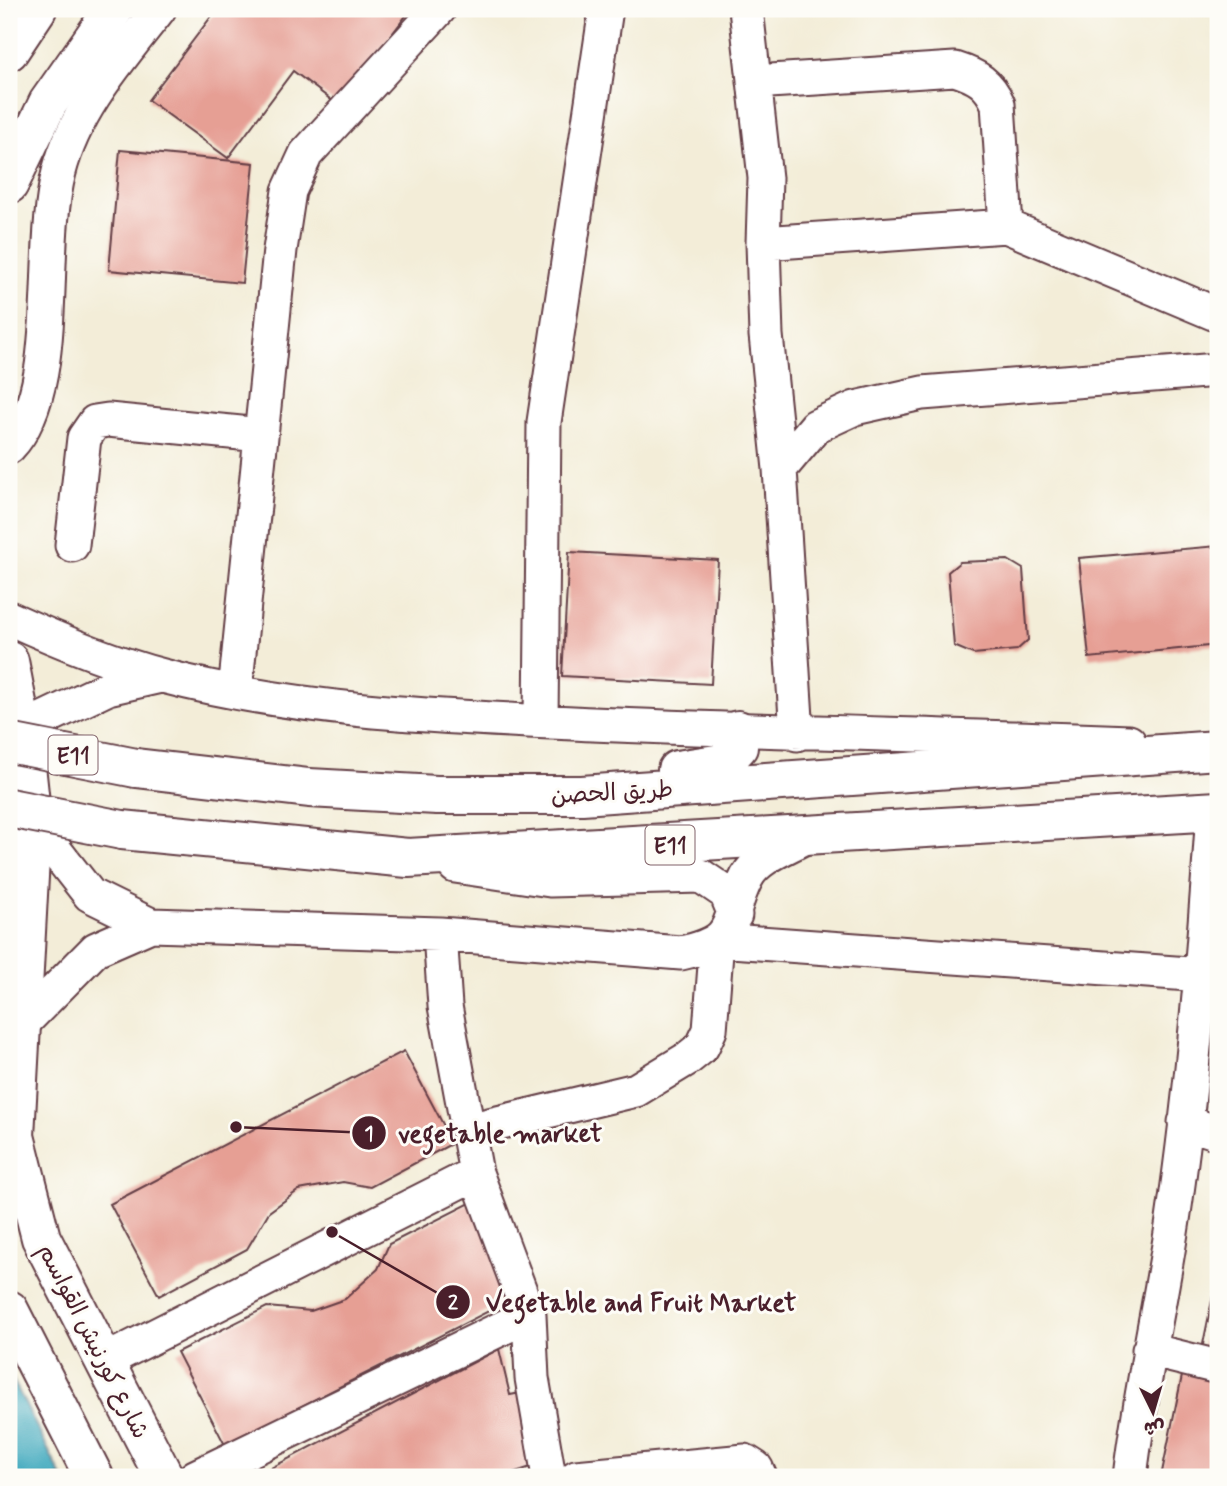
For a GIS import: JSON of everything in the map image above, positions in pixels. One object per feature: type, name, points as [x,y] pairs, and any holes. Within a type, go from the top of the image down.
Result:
[{"type":"main road","points":[[9,51],[37,9]]},
{"type":"main road","points":[[9,184],[48,103],[114,9]]},
{"type":"main road","name":"شارع كورنيش القواسم","points":[[9,661],[21,815],[15,1136],[41,1238],[164,1477]]},
{"type":"main road","points":[[136,768],[312,768],[577,776],[693,769],[723,762],[738,747],[738,730]]},
{"type":"main road","name":"طريق الحصن","points":[[15,736],[136,768],[309,788],[438,795],[582,795],[1218,748]]},
{"type":"main road","name":"E11","points":[[21,815],[122,830],[408,858],[1216,811]]},
{"type":"main road","points":[[9,1310],[94,1477]]},
{"type":"street","points":[[9,447],[32,408],[43,370],[48,228],[60,168],[89,102],[159,9]]},
{"type":"street","points":[[235,692],[280,250],[289,191],[306,154],[439,9]]},
{"type":"street","points":[[541,721],[544,422],[606,9]]},
{"type":"street","points":[[746,9],[765,178],[763,243],[766,335],[780,469],[797,734]]},
{"type":"street","points":[[754,82],[955,69],[975,75],[991,88],[998,104],[1006,226]]},
{"type":"street","points":[[763,243],[1006,226],[1218,315]]},
{"type":"street","points":[[780,469],[816,426],[855,408],[922,393],[1218,370]]},
{"type":"street","points":[[72,545],[84,438],[95,422],[108,420],[261,435]]},
{"type":"street","points":[[9,618],[43,634],[161,676],[235,692],[396,714],[797,734],[1218,748]]},
{"type":"street","points":[[15,736],[108,688],[161,676]]},
{"type":"street","points":[[1130,1477],[1149,1350],[1173,1220],[1203,975],[1211,940],[1216,811]]},
{"type":"street","points":[[21,815],[90,895],[151,925],[440,934],[672,953],[706,947],[726,927],[748,876],[762,860],[805,837]]},
{"type":"street","points":[[408,858],[550,880],[701,876],[726,894],[726,927],[710,1030],[702,1047],[636,1090],[468,1130]]},
{"type":"street","points":[[16,1030],[96,949],[151,925]]},
{"type":"street","points":[[726,927],[1203,975]]},
{"type":"street","points":[[440,934],[445,1006],[476,1173],[529,1315],[532,1378],[549,1477]]},
{"type":"street","points":[[1185,1122],[1218,1133]]},
{"type":"street","points":[[103,1362],[476,1173]]},
{"type":"street","points":[[195,1477],[529,1315]]},
{"type":"street","points":[[1149,1350],[1218,1367]]},
{"type":"street","points":[[576,1477],[745,1461],[756,1468],[760,1477]]},
{"type":"water","points":[[9,1372],[62,1477],[9,1477]]},
{"type":"building","points":[[217,9],[411,9],[338,105],[293,71],[228,158],[148,100]]},
{"type":"building","points":[[120,150],[254,163],[242,283],[109,270]]},
{"type":"building","points":[[1218,546],[1218,645],[1089,658],[1079,558]]},
{"type":"building","points":[[569,552],[718,560],[711,684],[562,676]]},
{"type":"building","points":[[1008,560],[1023,569],[1028,640],[1017,650],[973,654],[954,646],[948,572],[960,562]]},
{"type":"building","points":[[404,1051],[453,1143],[370,1187],[343,1182],[299,1190],[269,1212],[247,1249],[159,1296],[110,1204]]},
{"type":"building","points":[[472,1202],[520,1295],[225,1445],[177,1352],[267,1307],[311,1311],[345,1299],[378,1269],[389,1244]]},
{"type":"building","points":[[1218,1276],[1218,1357],[1201,1354]]},
{"type":"building","points":[[499,1349],[510,1395],[526,1392],[543,1463],[500,1477],[269,1477],[265,1471]]},
{"type":"building","points":[[1183,1371],[1218,1379],[1218,1477],[1161,1477]]},
{"type":"place","name":"vegetable market","points":[[236,1127]]},
{"type":"place","name":"Vegetable and Fruit Market","points":[[332,1232]]}]
